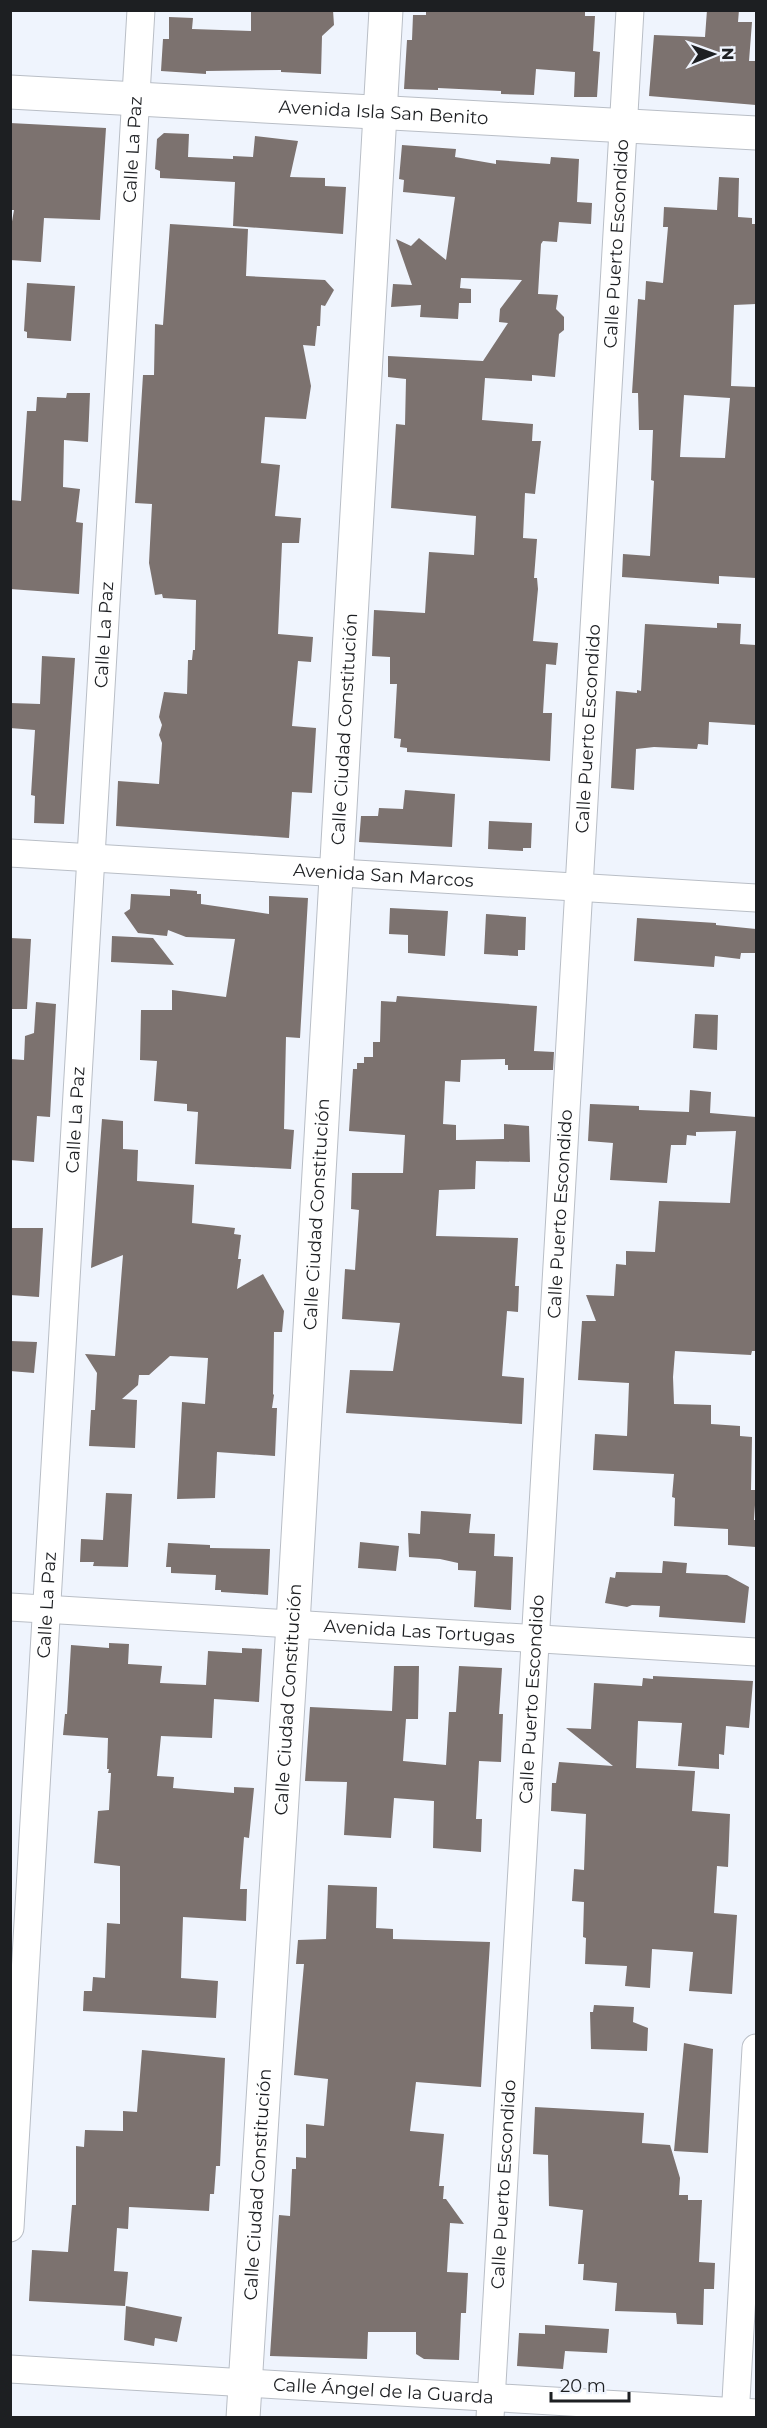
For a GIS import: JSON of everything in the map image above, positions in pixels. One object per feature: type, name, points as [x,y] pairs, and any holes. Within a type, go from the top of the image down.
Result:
[{"type":"street","name":"Calle La Paz","points":[[10,2228],[141,10]]},
{"type":"street","name":"Calle Ciudad Constitución","points":[[243,2418],[293,1624],[386,10]]},
{"type":"street","name":"Calle Puerto Escondido","points":[[491,2407],[630,10]]},
{"type":"street","name":"Avenida Isla San Benito","points":[[10,92],[756,133]]},
{"type":"street","name":"Avenida San Marcos","points":[[10,853],[756,898]]},
{"type":"street","name":"Avenida Las Tortugas","points":[[10,1607],[756,1652]]},
{"type":"street","points":[[742,2414],[756,2048]]},
{"type":"street","name":"Calle Ángel de la Guarda","points":[[10,2370],[245,2383],[491,2407],[742,2414]]},
{"type":"building","points":[[251,10],[333,10],[334,25],[322,36],[321,74],[281,72],[281,70],[206,71],[206,74],[161,71],[163,39],[169,39],[169,17],[193,18],[192,29],[251,31]]},
{"type":"building","points":[[426,10],[585,10],[585,16],[595,16],[593,51],[600,52],[597,97],[574,97],[575,72],[536,69],[534,95],[438,88],[438,90],[404,89],[407,40],[412,40],[413,15],[426,15]]},
{"type":"building","points":[[707,10],[739,10],[738,22],[752,22],[749,61],[756,61],[756,105],[649,96],[654,35],[705,37]]},
{"type":"building","points":[[10,123],[106,128],[100,220],[44,218],[41,262],[10,260],[10,233],[14,210],[10,210]]},
{"type":"building","points":[[164,133],[189,134],[188,157],[233,159],[233,156],[253,157],[255,136],[298,141],[290,177],[325,178],[325,186],[346,187],[343,234],[233,226],[235,182],[160,178],[160,171],[155,169],[157,139]]},
{"type":"building","points":[[402,145],[456,149],[455,157],[496,164],[496,160],[550,164],[551,157],[579,159],[577,202],[592,203],[591,224],[559,222],[557,242],[543,241],[541,244],[538,294],[558,295],[556,309],[564,317],[564,330],[559,334],[555,377],[532,375],[532,381],[485,378],[482,420],[533,424],[532,441],[541,441],[535,494],[525,493],[523,538],[537,539],[534,578],[537,578],[538,589],[533,641],[558,643],[556,665],[546,664],[543,713],[552,713],[550,761],[407,752],[407,748],[400,747],[401,739],[394,738],[397,684],[390,684],[390,657],[372,656],[374,610],[425,613],[429,552],[474,555],[476,516],[391,508],[396,424],[405,425],[406,379],[388,377],[388,356],[483,361],[508,323],[499,322],[500,309],[522,280],[461,278],[460,288],[471,289],[471,303],[459,303],[458,319],[420,317],[421,305],[391,307],[393,284],[412,285],[396,239],[411,246],[419,238],[446,260],[455,197],[403,192],[404,180],[399,179]]},
{"type":"building","points":[[719,177],[739,178],[738,217],[752,218],[752,224],[756,224],[756,304],[734,305],[731,386],[756,387],[756,578],[719,576],[719,584],[622,577],[623,554],[650,556],[654,481],[651,480],[653,430],[639,430],[638,393],[632,393],[638,299],[645,300],[646,281],[663,283],[668,227],[663,227],[664,207],[717,210]],"holes":[[[684,395],[730,398],[725,458],[680,457]]]},
{"type":"building","points":[[170,224],[248,229],[246,276],[325,280],[334,290],[325,306],[321,305],[320,326],[317,326],[315,346],[303,345],[311,386],[306,419],[265,417],[261,463],[280,465],[275,516],[301,518],[299,543],[282,543],[278,634],[313,637],[311,662],[298,661],[292,726],[316,728],[312,793],[292,792],[289,838],[116,826],[118,781],[159,784],[162,743],[159,735],[162,725],[159,717],[164,692],[187,694],[188,660],[192,660],[193,650],[195,650],[196,600],[163,598],[162,594],[155,595],[149,563],[152,504],[135,503],[143,375],[154,375],[155,324],[163,325]]},
{"type":"building","points":[[27,283],[75,286],[71,341],[27,338],[27,332],[24,331]]},
{"type":"building","points":[[67,393],[90,393],[88,442],[64,440],[63,487],[80,489],[76,522],[83,523],[79,594],[10,589],[10,500],[21,501],[27,411],[36,411],[37,397],[66,398]]},
{"type":"building","points":[[717,623],[741,624],[740,644],[756,645],[756,725],[709,722],[708,745],[698,744],[697,749],[654,747],[636,749],[634,790],[611,788],[616,691],[637,693],[637,690],[641,691],[645,624],[717,628]]},
{"type":"building","points":[[42,656],[75,658],[64,824],[34,823],[35,796],[31,795],[35,730],[10,728],[10,703],[40,704]]},
{"type":"building","points":[[405,790],[455,794],[452,847],[359,842],[361,816],[378,816],[379,808],[403,809]]},
{"type":"building","points":[[489,821],[532,823],[531,848],[523,848],[523,851],[488,849]]},
{"type":"building","points":[[170,889],[197,891],[197,894],[201,894],[201,904],[269,914],[269,896],[308,898],[300,1038],[286,1037],[284,1129],[294,1130],[291,1169],[195,1164],[198,1112],[187,1111],[187,1104],[154,1101],[157,1061],[140,1060],[141,1010],[172,1010],[172,990],[226,997],[235,939],[186,937],[168,930],[167,936],[138,933],[124,913],[130,909],[131,894],[170,896]]},
{"type":"building","points":[[390,908],[448,911],[445,956],[408,953],[408,935],[389,934]]},
{"type":"building","points":[[486,914],[526,917],[525,950],[518,950],[518,956],[484,954]]},
{"type":"building","points":[[637,918],[716,923],[716,925],[756,929],[756,953],[741,953],[740,959],[715,956],[714,967],[634,961]]},
{"type":"building","points":[[112,936],[153,938],[174,965],[111,962]]},
{"type":"building","points":[[10,938],[31,939],[27,1009],[10,1009]]},
{"type":"building","points":[[397,996],[537,1006],[534,1051],[554,1052],[553,1070],[508,1070],[505,1059],[461,1060],[460,1082],[445,1081],[443,1124],[456,1125],[456,1140],[504,1139],[504,1124],[529,1126],[530,1162],[476,1161],[475,1189],[439,1190],[436,1236],[518,1238],[515,1286],[519,1286],[518,1312],[507,1311],[502,1376],[524,1378],[522,1424],[346,1413],[350,1370],[393,1371],[400,1323],[342,1319],[345,1269],[355,1270],[359,1210],[351,1209],[352,1173],[403,1173],[405,1135],[349,1131],[353,1069],[357,1069],[357,1063],[364,1063],[364,1057],[373,1057],[373,1042],[380,1042],[381,1001],[396,1002]]},
{"type":"building","points":[[36,1002],[56,1004],[50,1117],[37,1116],[34,1162],[10,1160],[10,1059],[24,1060],[25,1036],[34,1033]]},
{"type":"building","points":[[695,1014],[718,1015],[717,1050],[693,1048]]},
{"type":"building","points":[[690,1090],[711,1092],[710,1113],[756,1117],[756,1351],[752,1351],[751,1355],[675,1351],[673,1377],[674,1404],[711,1405],[711,1424],[740,1426],[740,1436],[752,1437],[751,1490],[756,1490],[754,1520],[756,1520],[756,1547],[728,1545],[728,1529],[674,1526],[675,1498],[672,1497],[674,1474],[593,1470],[595,1434],[627,1436],[629,1383],[578,1380],[582,1321],[596,1321],[586,1295],[614,1296],[616,1264],[626,1265],[626,1251],[655,1252],[659,1201],[730,1203],[736,1131],[696,1132],[696,1136],[687,1135],[686,1145],[671,1145],[667,1183],[610,1180],[613,1143],[588,1141],[590,1104],[639,1106],[639,1110],[689,1112]]},
{"type":"building","points":[[102,1119],[123,1121],[123,1149],[138,1150],[137,1181],[194,1185],[192,1223],[235,1228],[234,1234],[241,1235],[237,1289],[263,1274],[284,1311],[282,1332],[274,1332],[272,1408],[277,1408],[275,1456],[217,1452],[215,1498],[177,1499],[182,1402],[205,1404],[208,1358],[170,1356],[149,1375],[139,1375],[138,1385],[122,1399],[137,1400],[135,1448],[89,1446],[91,1410],[95,1410],[97,1373],[85,1354],[115,1356],[123,1255],[91,1268]]},
{"type":"building","points":[[10,1228],[43,1228],[39,1297],[10,1295]]},
{"type":"building","points":[[10,1341],[37,1342],[34,1373],[10,1371]]},
{"type":"building","points":[[106,1493],[132,1494],[128,1567],[93,1566],[94,1562],[80,1562],[81,1539],[103,1540]]},
{"type":"building","points":[[421,1511],[471,1514],[469,1533],[495,1534],[494,1556],[513,1557],[511,1610],[474,1607],[476,1571],[458,1570],[458,1563],[440,1559],[409,1557],[408,1533],[420,1534]]},
{"type":"building","points":[[360,1542],[399,1546],[396,1571],[358,1568]]},
{"type":"building","points":[[168,1543],[210,1545],[210,1548],[270,1549],[268,1595],[215,1590],[216,1575],[171,1573],[171,1567],[166,1567]]},
{"type":"building","points":[[663,1561],[687,1563],[686,1573],[727,1575],[749,1587],[745,1623],[659,1617],[660,1606],[632,1605],[627,1607],[605,1603],[610,1577],[615,1578],[616,1572],[662,1573]]},
{"type":"building","points":[[109,1643],[129,1644],[128,1664],[162,1666],[160,1683],[206,1685],[208,1651],[242,1653],[242,1648],[262,1649],[259,1702],[214,1699],[212,1738],[161,1736],[157,1776],[174,1777],[173,1788],[234,1793],[234,1787],[254,1788],[249,1838],[244,1837],[240,1889],[247,1889],[246,1921],[183,1917],[181,1978],[218,1981],[216,2018],[83,2011],[84,1991],[92,1991],[93,1977],[105,1978],[107,1923],[120,1924],[120,1866],[94,1863],[98,1811],[109,1810],[111,1773],[108,1773],[109,1769],[107,1769],[108,1738],[63,1735],[65,1714],[67,1714],[71,1645],[109,1648]]},
{"type":"building","points":[[394,1666],[419,1666],[418,1719],[406,1719],[403,1761],[446,1765],[449,1712],[456,1712],[459,1666],[502,1668],[499,1714],[503,1714],[501,1762],[479,1761],[476,1819],[482,1819],[481,1852],[433,1848],[434,1801],[394,1798],[391,1838],[344,1835],[347,1782],[305,1781],[310,1707],[392,1711]]},
{"type":"building","points":[[653,1676],[753,1681],[749,1728],[726,1726],[724,1755],[719,1754],[719,1769],[678,1766],[682,1723],[638,1721],[636,1768],[695,1771],[692,1811],[730,1814],[728,1867],[717,1866],[714,1913],[737,1915],[732,1994],[689,1991],[693,1952],[652,1949],[650,1988],[625,1986],[627,1966],[585,1964],[584,1902],[572,1901],[574,1869],[584,1870],[586,1814],[551,1811],[552,1783],[556,1783],[559,1762],[613,1766],[566,1728],[591,1729],[594,1683],[642,1686],[643,1678],[653,1679]]},
{"type":"building","points":[[328,1885],[377,1887],[376,1928],[393,1929],[393,1939],[490,1942],[481,2087],[416,2082],[410,2131],[444,2134],[439,2186],[444,2186],[443,2199],[446,2199],[464,2224],[450,2223],[447,2272],[468,2273],[466,2313],[461,2313],[459,2360],[424,2359],[416,2354],[416,2332],[368,2332],[367,2359],[270,2356],[279,2215],[290,2216],[292,2169],[296,2169],[296,2157],[306,2158],[306,2124],[324,2126],[328,2079],[294,2075],[304,1964],[296,1964],[298,1940],[326,1939]]},
{"type":"building","points":[[594,2005],[634,2007],[633,2022],[648,2028],[647,2051],[591,2049],[590,2012],[593,2012]]},
{"type":"building","points":[[684,2043],[713,2049],[708,2153],[674,2151]]},
{"type":"building","points":[[142,2050],[225,2058],[220,2166],[216,2166],[214,2194],[210,2194],[209,2211],[129,2207],[128,2229],[117,2228],[114,2271],[128,2272],[125,2306],[29,2301],[32,2250],[68,2252],[72,2205],[76,2205],[76,2146],[84,2147],[85,2130],[123,2131],[123,2111],[137,2112]]},
{"type":"building","points":[[535,2107],[644,2113],[642,2143],[670,2145],[680,2178],[679,2195],[688,2195],[688,2200],[702,2200],[699,2262],[715,2263],[714,2289],[704,2289],[703,2325],[677,2324],[676,2313],[615,2311],[617,2283],[583,2280],[584,2264],[578,2264],[583,2210],[549,2206],[548,2155],[533,2154]]},
{"type":"building","points":[[126,2306],[182,2317],[177,2342],[155,2338],[154,2346],[124,2340]]},
{"type":"building","points":[[545,2325],[609,2329],[607,2353],[565,2351],[563,2369],[517,2366],[519,2333],[545,2334]]}]
